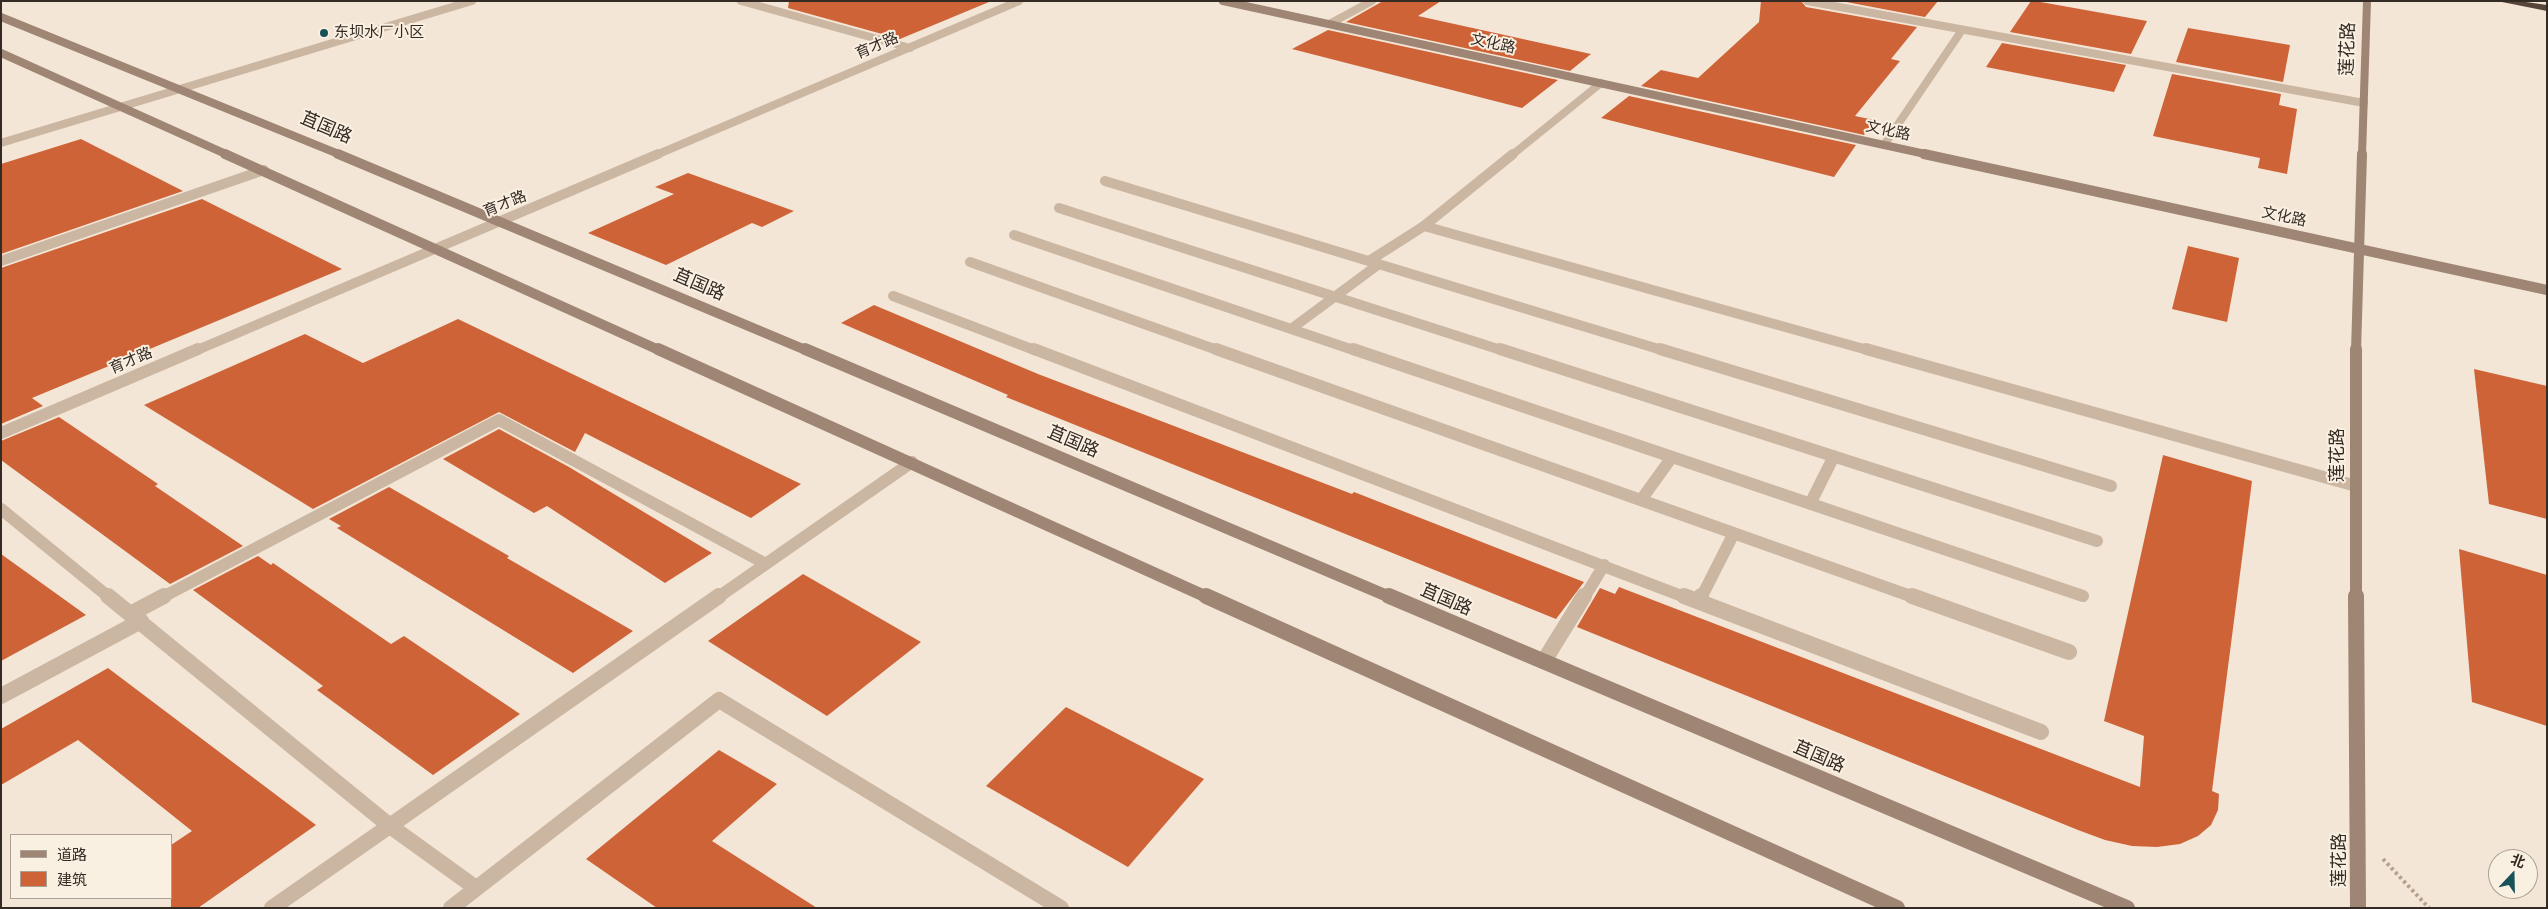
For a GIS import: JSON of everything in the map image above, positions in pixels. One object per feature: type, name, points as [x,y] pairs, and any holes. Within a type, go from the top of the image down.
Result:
[{"type":"highway","points":[[2502,1],[2547,8]]},
{"type":"main road","name":"文化路","points":[[1223,1],[1331,23],[2547,290]]},
{"type":"main road","name":"莲花路","points":[[2358,908],[2356,389],[2367,1]]},
{"type":"main road","name":"苴国路","points":[[1,17],[184,90],[502,222],[2127,908]]},
{"type":"main road","points":[[1,52],[1897,908]]},
{"type":"street","points":[[1,143],[122,106],[184,90],[472,1]]},
{"type":"street","points":[[741,1],[910,48]]},
{"type":"street","name":"育才路","points":[[1,433],[1020,1]]},
{"type":"street","points":[[1331,23],[1372,1]]},
{"type":"street","points":[[1807,1],[2364,104]]},
{"type":"street","points":[[1884,145],[1962,30]]},
{"type":"street","points":[[1291,329],[1424,226],[1601,83]]},
{"type":"street","points":[[1,262],[264,170]]},
{"type":"street","points":[[1105,181],[2111,486]]},
{"type":"street","points":[[1059,208],[2098,541]]},
{"type":"street","points":[[1424,226],[2356,486]]},
{"type":"street","points":[[1014,235],[2083,596]]},
{"type":"street","points":[[970,262],[2069,652]]},
{"type":"street","points":[[893,296],[2041,732]]},
{"type":"street","points":[[1,696],[136,617],[500,420],[766,564]]},
{"type":"street","points":[[1810,504],[1834,456]]},
{"type":"street","points":[[1641,500],[1672,457]]},
{"type":"street","points":[[272,908],[912,462]]},
{"type":"street","points":[[1,509],[136,617],[390,826],[476,888]]},
{"type":"street","points":[[1699,601],[1734,533]]},
{"type":"street","points":[[1544,662],[1604,565]]},
{"type":"street","points":[[451,908],[719,700],[1061,908]]},
{"type":"path","points":[[2357,832],[2429,908]]},
{"type":"building","points":[[789,1],[989,2],[900,39],[788,8]]},
{"type":"building","points":[[1383,1],[1441,1],[1418,16],[1591,54],[1570,71],[1346,22]]},
{"type":"building","points":[[1761,1],[1801,1],[1806,7],[1917,27],[1891,59],[1900,61],[1855,116],[1874,120],[1864,135],[1641,86],[1661,70],[1698,78],[1759,22]]},
{"type":"building","points":[[1841,1],[1938,1],[1925,17]]},
{"type":"building","points":[[2031,1],[2147,21],[2131,54],[2010,32]]},
{"type":"building","points":[[2188,28],[2290,45],[2283,82],[2176,62]]},
{"type":"building","points":[[1328,30],[1558,80],[1522,108],[1292,49]]},
{"type":"building","points":[[2002,43],[2126,65],[2114,92],[1986,67]]},
{"type":"building","points":[[2172,74],[2281,94],[2279,105],[2297,109],[2287,174],[2258,168],[2260,158],[2153,136]]},
{"type":"building","points":[[1629,96],[1856,145],[1834,177],[1601,118]]},
{"type":"building","points":[[81,139],[183,191],[1,254],[1,164]]},
{"type":"building","points":[[688,173],[794,211],[762,227],[752,223],[666,265],[588,233],[674,194],[655,187]]},
{"type":"building","points":[[202,199],[342,269],[32,398],[43,406],[1,424],[1,268]]},
{"type":"building","points":[[2188,246],[2239,258],[2227,322],[2172,309]]},
{"type":"building","points":[[874,305],[1038,374],[1352,494],[1354,492],[1584,582],[1556,619],[1006,397],[1008,395],[841,323]]},
{"type":"building","points":[[458,319],[801,484],[751,518],[585,433],[575,452],[499,412],[313,509],[144,405],[305,334],[363,363]]},
{"type":"building","points":[[2474,369],[2547,386],[2547,519],[2489,504]]},
{"type":"building","points":[[59,417],[158,484],[155,486],[243,546],[170,584],[1,460],[1,441]]},
{"type":"building","points":[[499,429],[569,467],[712,553],[665,583],[547,506],[534,513],[443,459]]},
{"type":"building","points":[[2163,455],[2252,481],[2212,791],[2219,794],[2218,810],[2211,825],[2198,836],[2180,844],[2157,847],[2132,846],[2105,840],[1577,627],[1600,588],[1615,594],[1619,587],[2140,787],[2144,736],[2104,721]]},
{"type":"building","points":[[389,487],[509,556],[507,558],[633,631],[573,673],[337,528],[341,526],[329,519]]},
{"type":"building","points":[[2459,549],[2547,575],[2547,726],[2472,702]]},
{"type":"building","points":[[1,554],[86,615],[1,661]]},
{"type":"building","points":[[258,556],[271,565],[273,563],[391,644],[404,636],[520,714],[433,775],[317,690],[323,686],[193,590]]},
{"type":"building","points":[[803,574],[921,642],[827,716],[708,641]]},
{"type":"building","points":[[108,668],[316,825],[198,908],[171,908],[172,844],[192,831],[78,740],[1,785],[1,729]]},
{"type":"building","points":[[1066,707],[1204,779],[1128,867],[986,786]]},
{"type":"building","points":[[719,750],[777,784],[712,841],[817,908],[657,908],[586,859]]},
{"type":"place","name":"东坝水厂小区","points":[[324,33]]}]
